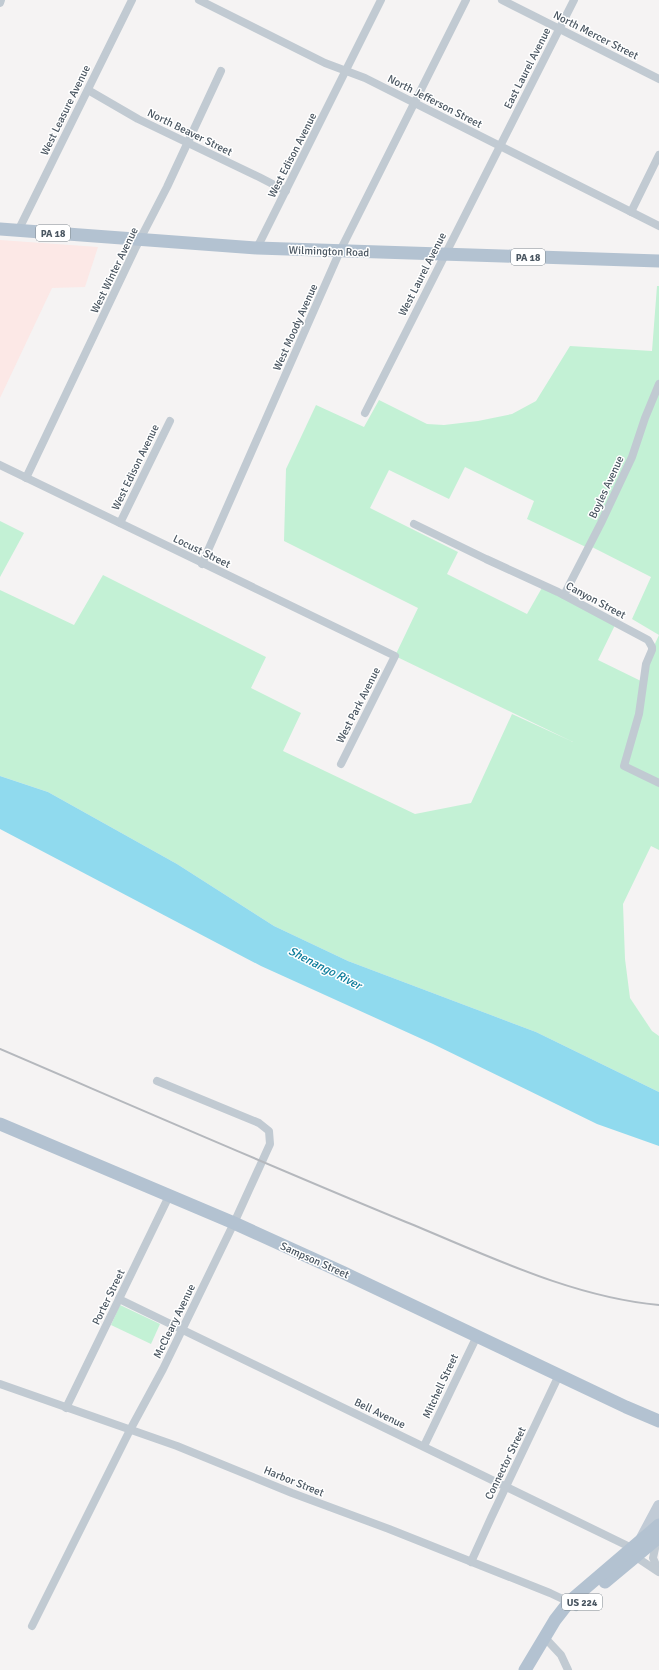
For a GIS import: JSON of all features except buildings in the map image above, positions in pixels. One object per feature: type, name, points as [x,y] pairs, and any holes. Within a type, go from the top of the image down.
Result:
[{"type":"main road","name":"Wilmington Road","points":[[0,229],[257,248],[659,261]]},
{"type":"main road","name":"Sampson Street","points":[[1,1126],[234,1223],[344,1273],[626,1407],[659,1421]]},
{"type":"main road","name":"Sampson Street","points":[[626,1407],[659,1427]]},
{"type":"main road","name":"US 224","points":[[525,1670],[555,1620],[636,1548],[659,1532]]},
{"type":"main road","points":[[594,1592],[602,1581],[659,1532]]},
{"type":"main road","name":"US 224","points":[[535,1654],[573,1605],[594,1592],[636,1548]]},
{"type":"street","name":"West Leasure Avenue","points":[[18,231],[132,0]]},
{"type":"street","name":"North Jefferson Street","points":[[198,0],[325,63],[365,78],[659,226]]},
{"type":"street","name":"West Edison Avenue","points":[[257,248],[381,0]]},
{"type":"street","name":"West Moody Avenue","points":[[202,564],[340,251],[466,0]]},
{"type":"street","name":"North Mercer Street","points":[[502,0],[659,79]]},
{"type":"street","name":"East Laurel Avenue","points":[[500,146],[574,0]]},
{"type":"street","name":"West Winter Avenue","points":[[26,478],[167,187],[221,71]]},
{"type":"street","name":"North Beaver Street","points":[[88,90],[138,119],[286,191]]},
{"type":"street","name":"West Laurel Avenue","points":[[365,413],[500,146]]},
{"type":"street","points":[[631,212],[659,154]]},
{"type":"street","name":"Boyles Avenue","points":[[564,595],[601,523],[632,457],[645,418],[659,384]]},
{"type":"street","name":"West Edison Avenue","points":[[120,523],[170,421]]},
{"type":"street","name":"Locust Street","points":[[0,465],[395,656]]},
{"type":"street","name":"Canyon Street","points":[[414,524],[486,560],[564,595],[648,640],[652,647],[643,678],[639,714],[624,766],[659,783]]},
{"type":"street","name":"West Park Avenue","points":[[341,764],[395,656]]},
{"type":"street","name":"McCleary Avenue","points":[[32,1626],[182,1329],[234,1223],[270,1144],[268,1131],[259,1123],[157,1081]]},
{"type":"street","name":"Porter Street","points":[[66,1408],[169,1196]]},
{"type":"street","name":"Bell Avenue","points":[[119,1299],[636,1548],[659,1572]]},
{"type":"street","name":"Mitchell Street","points":[[424,1446],[477,1336]]},
{"type":"street","name":"Connector Street","points":[[471,1562],[559,1375]]},
{"type":"street","name":"Harbor Street","points":[[0,1384],[177,1446],[550,1593],[573,1605]]},
{"type":"street","points":[[636,1548],[659,1506]]},
{"type":"street","name":"Bell Avenue","points":[[659,1532],[653,1558],[659,1572]]},
{"type":"street","points":[[547,1640],[561,1655],[568,1670]]},
{"type":"shaded area","points":[[0,240],[98,247],[85,287],[52,288],[0,398]]},
{"type":"green space","points":[[657,286],[659,286],[659,635],[659,850],[651,846],[623,904],[625,959],[630,998],[652,1031],[659,1036],[659,1092],[536,1032],[348,961],[274,926],[177,864],[48,792],[0,776],[0,590],[74,625],[103,575],[266,657],[251,688],[301,713],[283,751],[415,814],[471,803],[512,714],[573,742],[395,656],[418,608],[284,541],[286,469],[316,405],[364,427],[379,400],[427,424],[444,425],[478,421],[512,414],[536,401],[570,346],[652,351]],"holes":[[[465,467],[534,501],[527,519],[588,548],[590,546],[651,577],[632,619],[659,635],[652,650],[643,682],[598,660],[616,623],[543,586],[527,614],[447,574],[458,552],[370,508],[389,470],[449,499]]]},
{"type":"green space","points":[[0,521],[24,533],[0,577]]},
{"type":"green space","points":[[120,1305],[160,1324],[151,1344],[111,1325]]},
{"type":"water","name":"Shenango River","points":[[0,776],[48,792],[177,864],[274,926],[348,961],[536,1032],[659,1092],[659,1146],[597,1124],[433,1044],[261,966],[0,829]]},
{"type":"railway","points":[[0,1049],[304,1180],[498,1261],[562,1284],[594,1293],[659,1305]]}]
